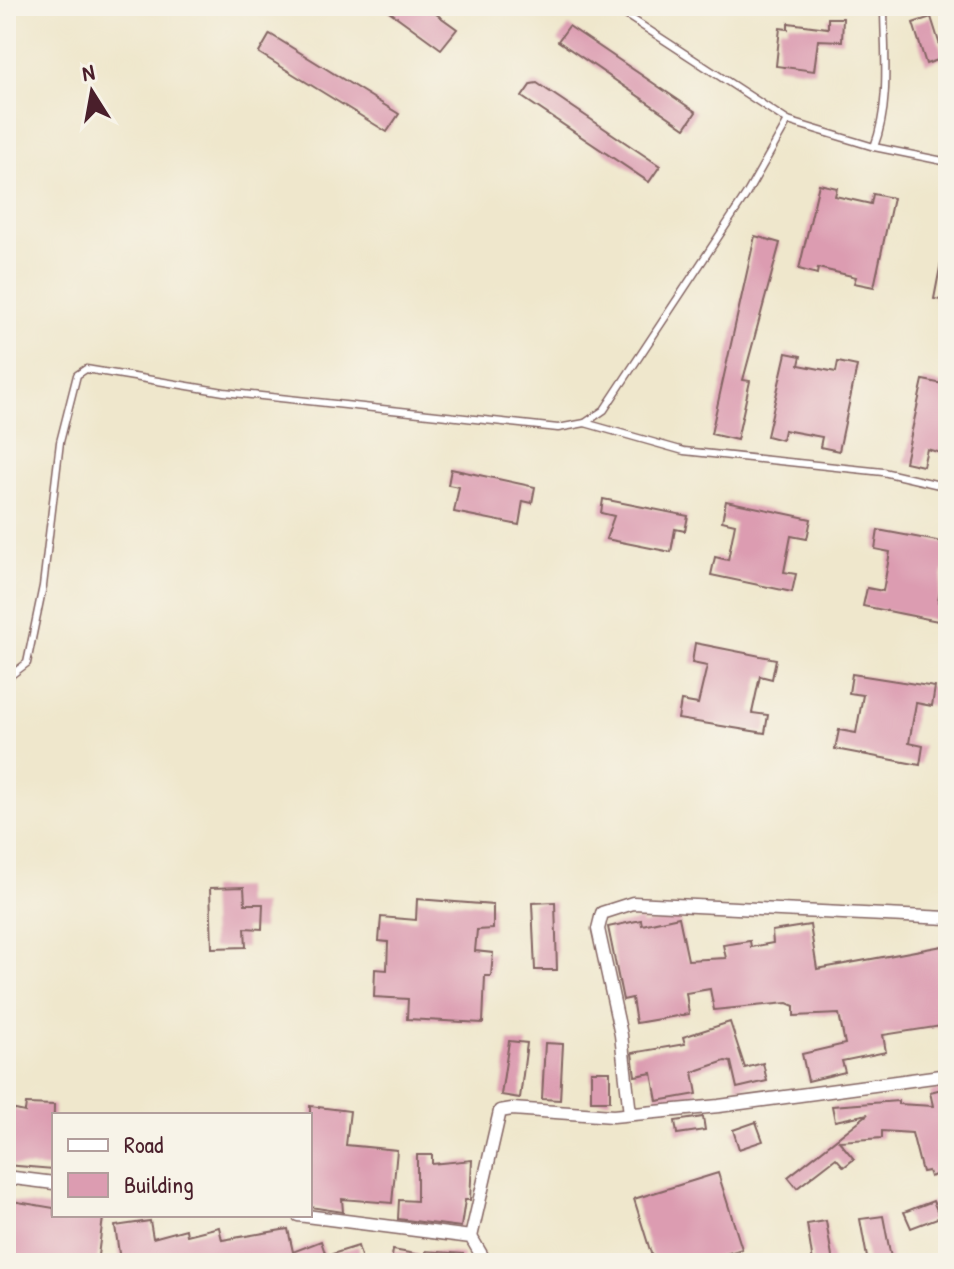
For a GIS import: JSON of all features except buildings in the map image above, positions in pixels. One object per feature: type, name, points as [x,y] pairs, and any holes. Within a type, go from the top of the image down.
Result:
[{"type":"street","points":[[630,1114],[621,1035],[598,929],[602,913],[633,903],[948,918]]},
{"type":"street","points":[[486,1263],[471,1237],[494,1124],[500,1111],[630,1114],[948,1075]]},
{"type":"street","points":[[6,1177],[52,1183]]},
{"type":"street","points":[[312,1217],[471,1237]]},
{"type":"lane","points":[[612,6],[788,121],[874,147],[948,162]]},
{"type":"lane","points":[[874,147],[882,127],[884,100],[884,6]]},
{"type":"lane","points":[[6,679],[27,663],[43,586],[71,387],[77,375],[86,369],[224,392],[558,428],[585,423],[604,410],[641,358],[746,195],[788,121]]},
{"type":"lane","points":[[585,423],[684,451],[883,472],[948,487]]}]
